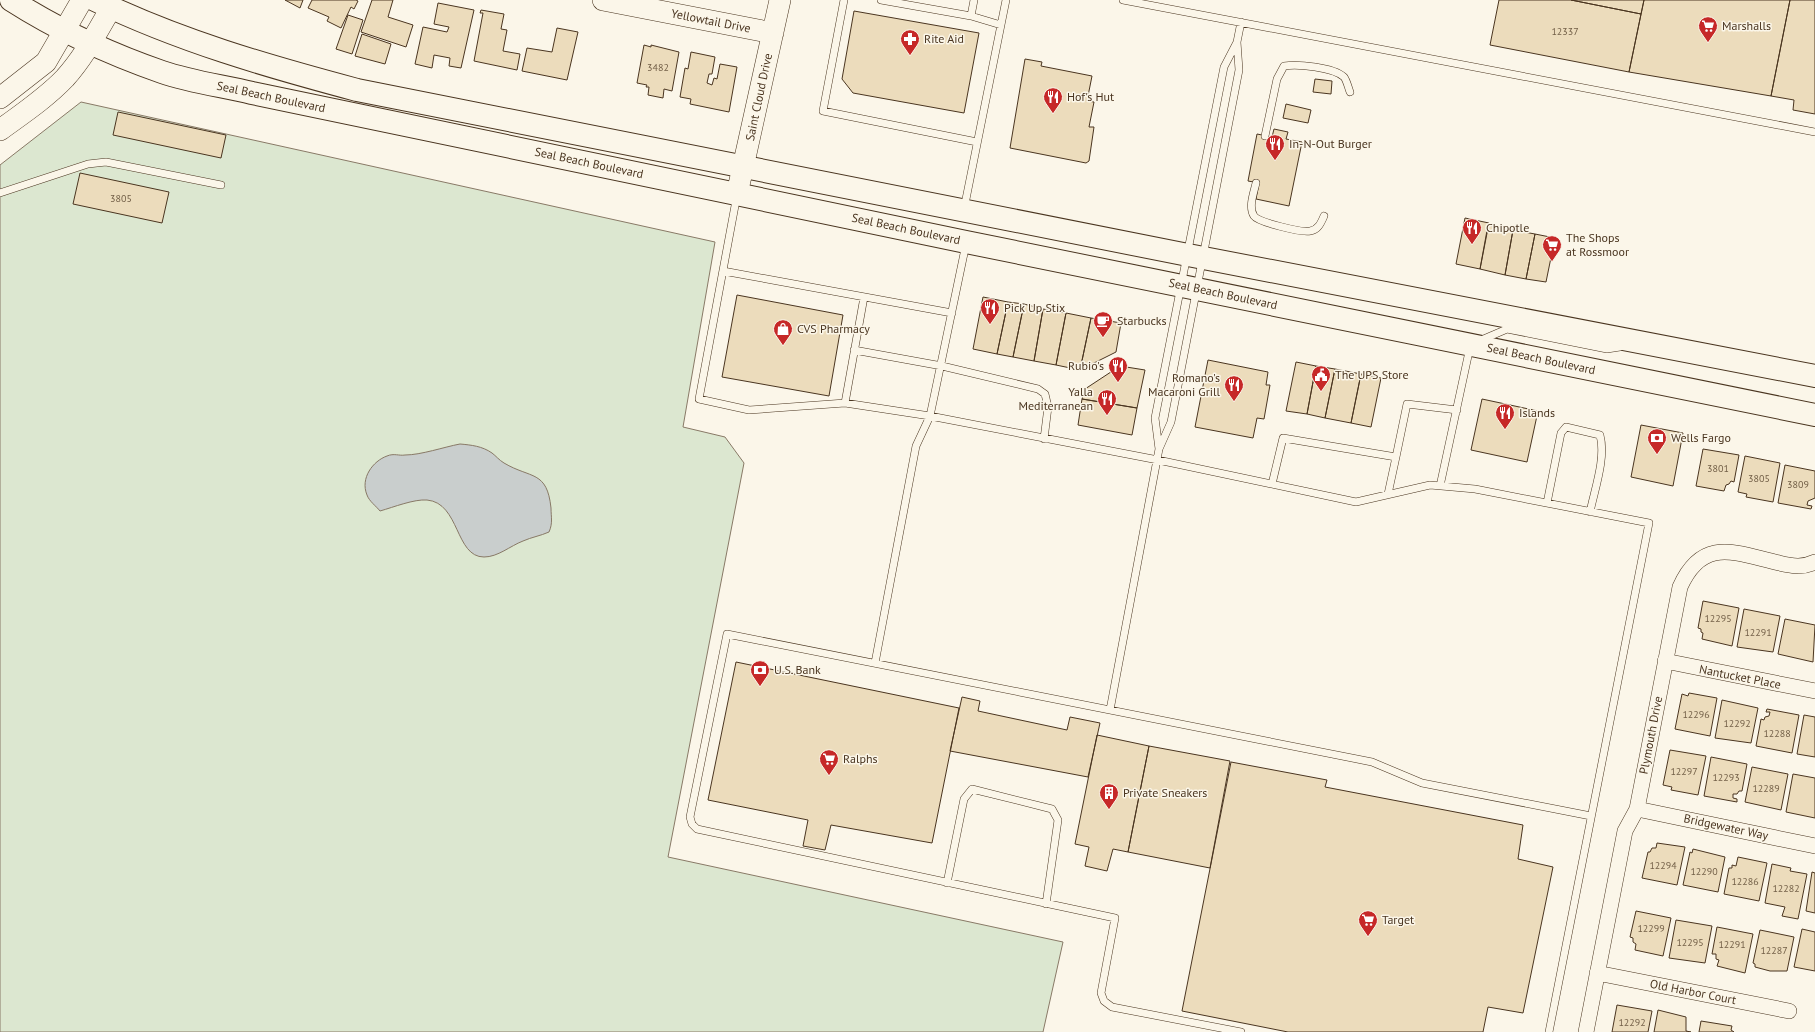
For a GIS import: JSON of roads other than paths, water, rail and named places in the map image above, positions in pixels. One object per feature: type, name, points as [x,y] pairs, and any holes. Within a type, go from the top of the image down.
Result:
[{"type":"main road","name":"Seal Beach Boulevard","points":[[11,0],[43,20],[65,31],[164,73],[260,95],[966,242],[1815,415]]},
{"type":"main road","points":[[103,4],[184,39],[261,65],[357,90],[964,211],[1815,376]]},
{"type":"street","points":[[0,98],[46,62],[82,0]]},
{"type":"street","name":"Yellowtail Drive","points":[[603,0],[773,33]]},
{"type":"street","name":"Saint Cloud Drive","points":[[737,194],[780,0]]},
{"type":"street","points":[[0,130],[29,109],[65,78],[91,43],[103,4]]},
{"type":"street","name":"Plymouth Drive","points":[[1586,1032],[1625,831],[1637,809],[1680,588],[1686,574],[1701,558],[1715,552],[1723,552],[1794,566],[1808,566],[1815,562]]},
{"type":"street","name":"Nantucket Place","points":[[1665,661],[1815,691]]},
{"type":"street","name":"Bridgewater Way","points":[[1637,809],[1815,846]]},
{"type":"street","name":"Old Harbor Court","points":[[1597,973],[1789,1011]]},
{"type":"lane","points":[[844,0],[823,111],[977,142]]},
{"type":"lane","points":[[881,0],[971,16],[1001,25]]},
{"type":"lane","points":[[971,16],[974,0]]},
{"type":"lane","points":[[964,211],[1006,0]]},
{"type":"lane","points":[[1123,0],[1815,132]]},
{"type":"lane","points":[[1159,449],[1171,422],[1190,287],[1239,70],[1237,42],[1241,22]]},
{"type":"lane","points":[[1110,710],[1158,460],[1159,449],[1155,418],[1190,287],[1224,67],[1237,42]]},
{"type":"lane","points":[[1265,136],[1277,79],[1284,66],[1296,64],[1337,72],[1346,78],[1350,92]]},
{"type":"lane","points":[[0,193],[88,164],[106,162],[221,185]]},
{"type":"lane","points":[[1256,183],[1251,208],[1254,216],[1262,222],[1309,231],[1318,228],[1324,216]]},
{"type":"lane","points":[[737,194],[698,399],[750,410],[845,403],[930,416],[1158,460],[1356,502],[1430,485],[1475,489],[1649,524],[1549,1032]]},
{"type":"lane","points":[[875,663],[916,446],[930,416],[942,366],[966,242]]},
{"type":"lane","points":[[723,271],[952,313]]},
{"type":"lane","points":[[845,403],[864,297]]},
{"type":"lane","points":[[1440,486],[1470,345],[1507,329],[1607,349],[1641,343]]},
{"type":"lane","points":[[854,350],[942,366],[1038,389],[1045,394],[1048,407],[1044,439]]},
{"type":"lane","points":[[1388,494],[1407,404],[1457,410]]},
{"type":"lane","points":[[1547,503],[1561,433],[1566,427],[1600,435],[1602,454],[1590,512]]},
{"type":"lane","points":[[1272,484],[1283,438],[1396,457]]},
{"type":"lane","points":[[1241,1032],[1112,1007],[1104,1001],[1101,993],[1115,918],[705,831],[692,824],[690,817],[727,634],[1372,762],[1422,783],[1591,816]]},
{"type":"lane","points":[[947,883],[964,799],[972,789],[1052,809],[1058,820],[1046,904]]},
{"type":"place","name":"Marshalls","points":[[1708,43]]},
{"type":"place","name":"Rite Aid","points":[[910,56]]},
{"type":"place","name":"Hof's Hut","points":[[1053,114]]},
{"type":"place","name":"In-N-Out Burger","points":[[1275,161]]},
{"type":"place","name":"Chipotle","points":[[1472,245]]},
{"type":"place","name":"The Shops at Rossmoor","points":[[1552,262]]},
{"type":"place","name":"Pick Up Stix","points":[[990,325]]},
{"type":"place","name":"Starbucks","points":[[1103,338]]},
{"type":"place","name":"CVS Pharmacy","points":[[783,346]]},
{"type":"place","name":"Rubio's","points":[[1118,383]]},
{"type":"place","name":"The UPS Store","points":[[1321,392]]},
{"type":"place","name":"Romano's Macaroni Grill","points":[[1234,402]]},
{"type":"place","name":"Yalla Mediterranean","points":[[1107,416]]},
{"type":"place","name":"Islands","points":[[1505,430]]},
{"type":"place","name":"Wells Fargo","points":[[1657,455]]},
{"type":"place","name":"U.S. Bank","points":[[760,687]]},
{"type":"place","name":"Ralphs","points":[[829,776]]},
{"type":"place","name":"Private Sneakers","points":[[1109,810]]},
{"type":"place","name":"Target","points":[[1368,937]]}]
